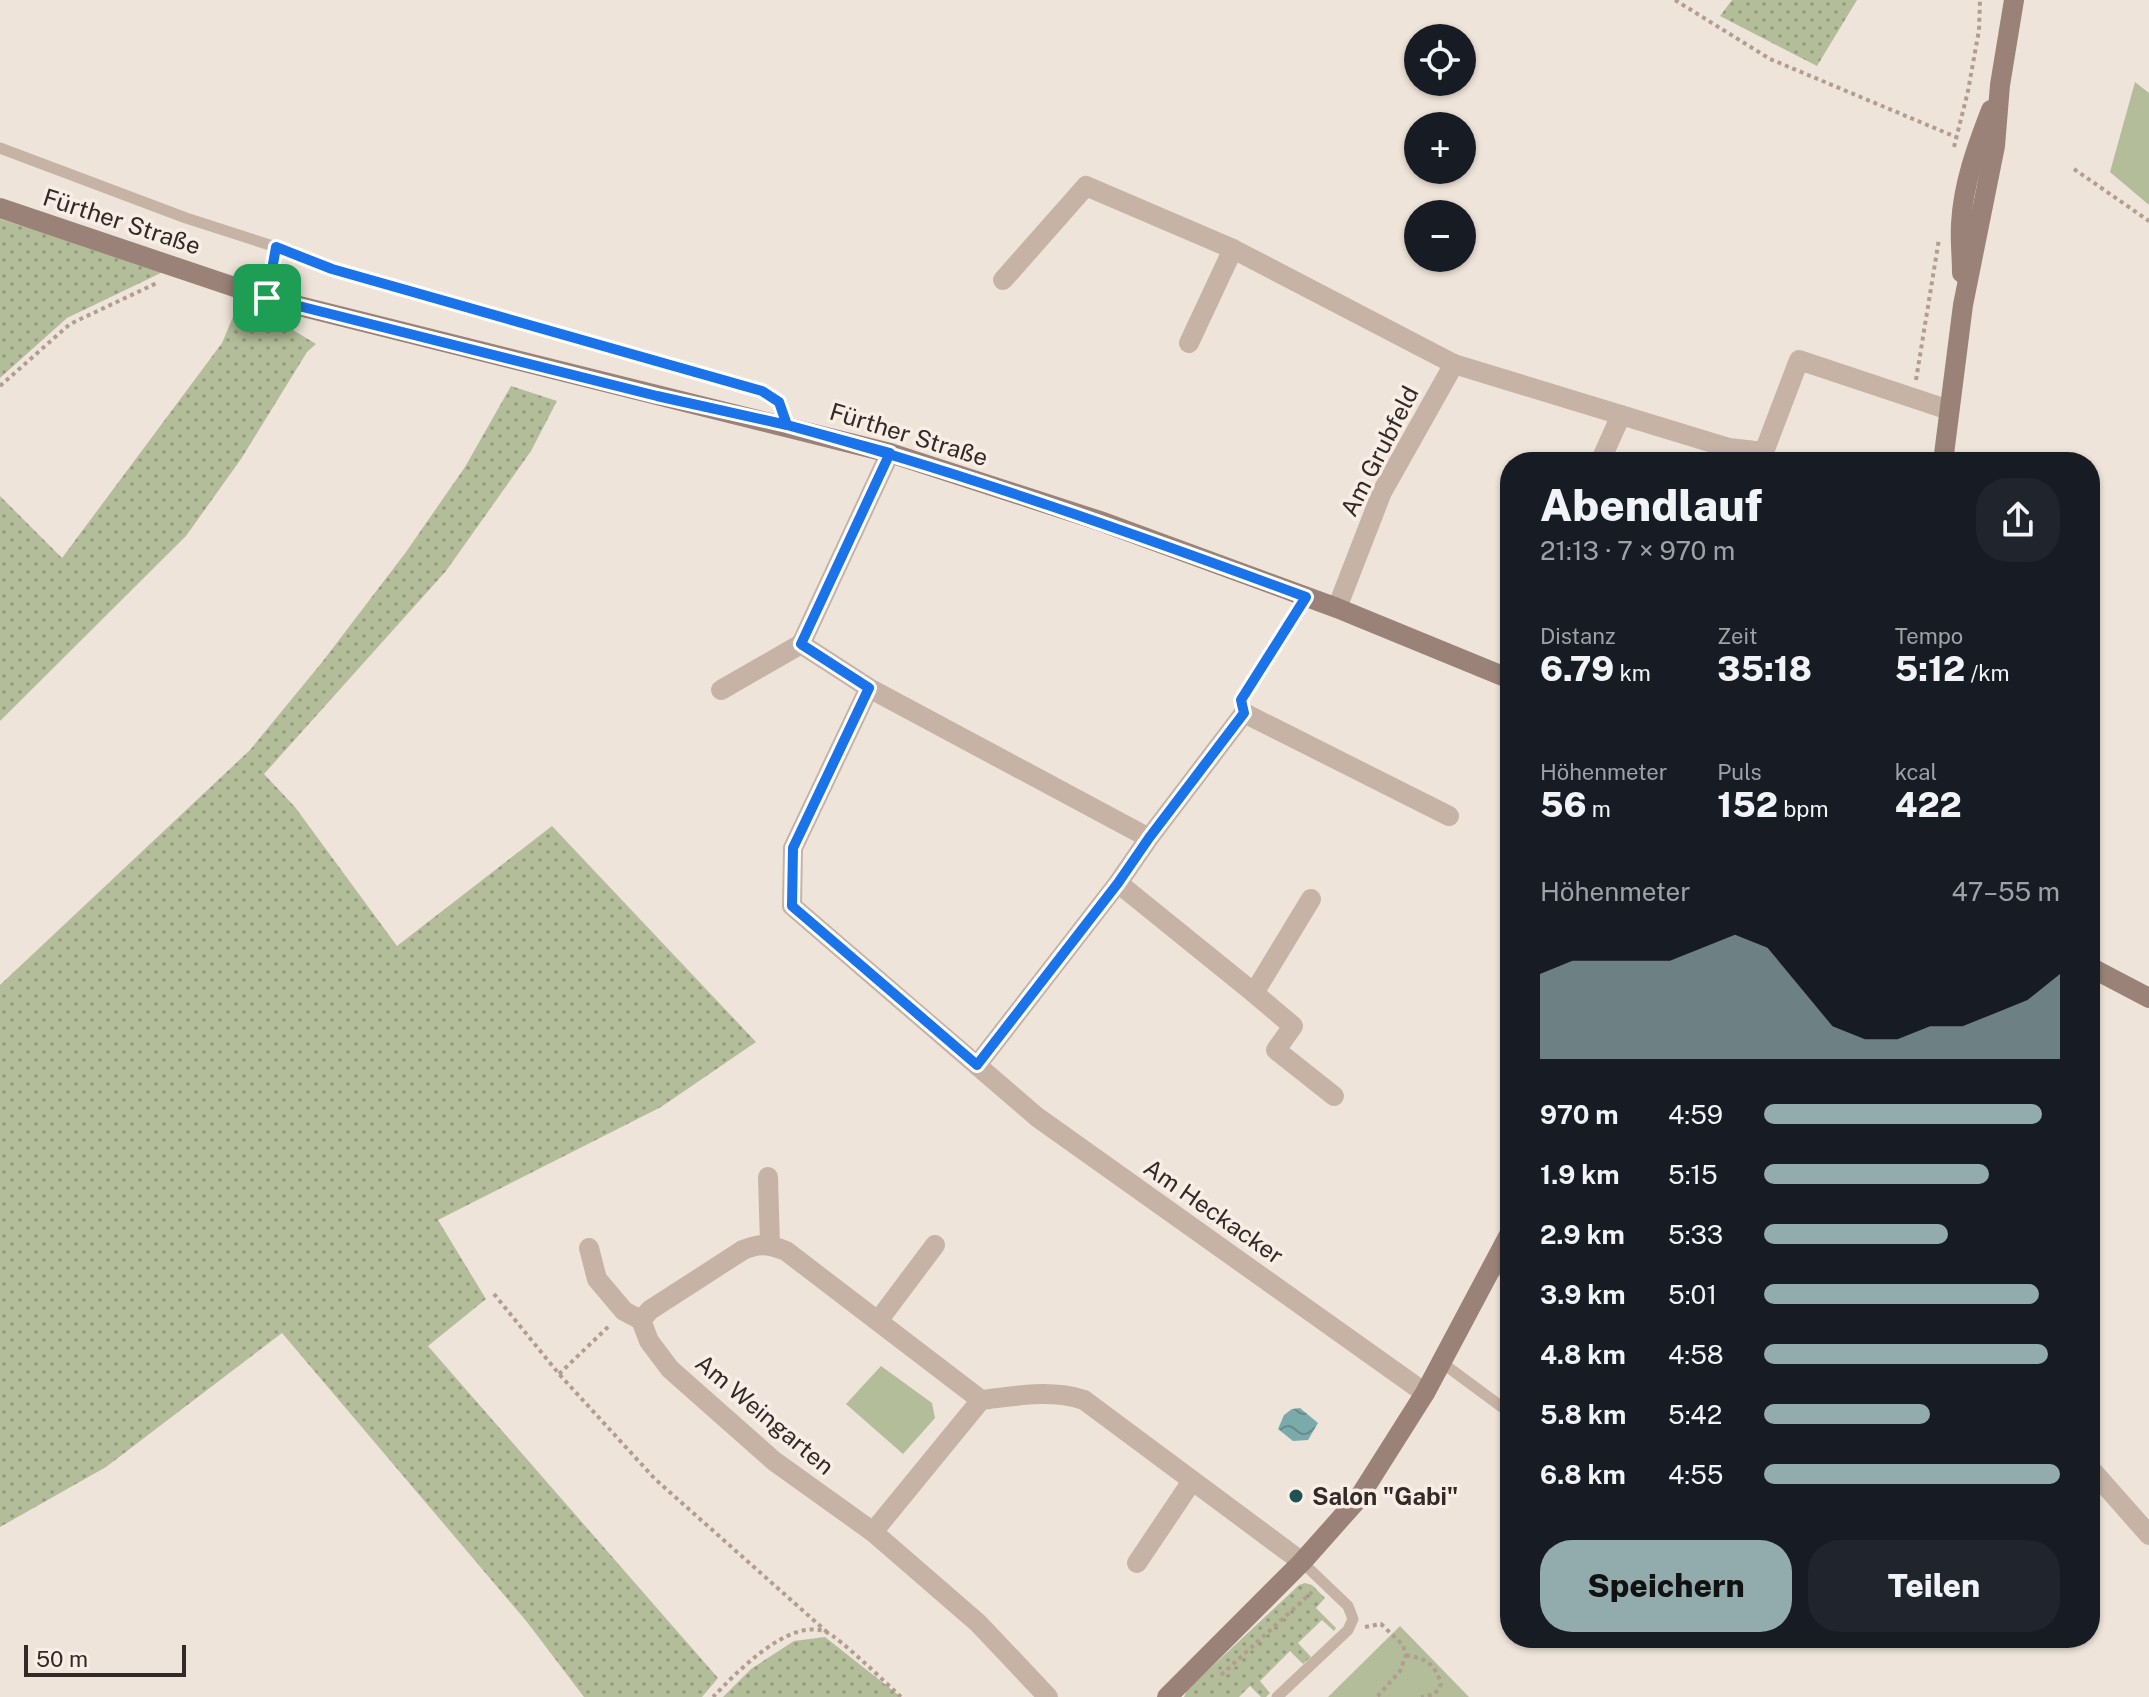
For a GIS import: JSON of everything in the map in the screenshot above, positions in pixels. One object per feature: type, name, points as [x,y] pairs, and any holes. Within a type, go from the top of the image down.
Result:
[{"type":"street","points":[[1944,452],[1963,305],[1987,194],[2014,0]]},
{"type":"street","points":[[1003,280],[1086,186],[1233,249],[1454,364],[1744,452]]},
{"type":"street","name":"Fürther Straße","points":[[0,208],[267,298],[890,453],[1100,521],[1337,608],[1500,675]]},
{"type":"street","points":[[1189,343],[1233,249]]},
{"type":"street","points":[[1765,452],[1799,360],[1949,410]]},
{"type":"street","name":"Am Grubfeld","points":[[1337,608],[1382,492],[1454,364]]},
{"type":"street","points":[[1604,452],[1621,415]]},
{"type":"street","points":[[721,690],[801,644],[890,453]]},
{"type":"street","points":[[801,644],[869,688],[1149,838]]},
{"type":"street","name":"Am Heckacker","points":[[869,688],[793,848],[792,906],[1037,1117],[1425,1393]]},
{"type":"street","points":[[977,1065],[1244,713],[1449,816]]},
{"type":"street","points":[[1118,883],[1293,1026],[1276,1050],[1334,1096]]},
{"type":"street","points":[[1254,993],[1311,899]]},
{"type":"street","points":[[2100,972],[2149,998]]},
{"type":"street","points":[[768,1177],[770,1245]]},
{"type":"street","points":[[632,1316],[650,1310],[743,1250],[757,1244],[770,1245],[786,1251],[981,1400],[1046,1393],[1084,1400],[1302,1562]]},
{"type":"street","points":[[878,1321],[935,1245]]},
{"type":"street","name":"Am Weingarten","points":[[589,1248],[597,1279],[632,1316],[670,1369],[774,1461],[873,1532],[978,1623],[1048,1697]]},
{"type":"street","points":[[1167,1697],[1302,1562],[1358,1499],[1425,1393],[1500,1250]]},
{"type":"street","points":[[873,1532],[981,1400]]},
{"type":"street","points":[[2100,1479],[2149,1535]]},
{"type":"street","points":[[1137,1563],[1192,1481]]},
{"type":"lane","points":[[0,148],[186,218],[276,247],[267,298]]},
{"type":"lane","points":[[1491,1265],[1500,1270]]},
{"type":"lane","points":[[1441,1362],[1500,1406]]},
{"type":"lane","points":[[1277,1697],[1348,1630],[1353,1619],[1348,1606],[1302,1562]]},
{"type":"path","points":[[1675,0],[1770,59],[1956,137],[1971,76],[1979,30],[1980,0]]},
{"type":"path","points":[[2074,169],[2149,221]]},
{"type":"path","points":[[1912,398],[1941,227]]},
{"type":"path","points":[[276,247],[332,269],[762,391],[779,402],[787,425]]},
{"type":"path","points":[[0,386],[70,324],[187,270]]},
{"type":"path","points":[[1244,713],[1241,700],[1306,597]]},
{"type":"path","points":[[494,1294],[559,1374],[655,1479],[901,1697]]},
{"type":"path","points":[[559,1374],[632,1316]]},
{"type":"path","points":[[1217,1679],[1322,1582]]},
{"type":"path","points":[[1348,1630],[1381,1624],[1403,1645],[1406,1655],[1400,1671],[1377,1697]]},
{"type":"path","points":[[713,1697],[769,1644],[808,1629],[827,1632]]},
{"type":"path","points":[[1406,1655],[1426,1659],[1437,1670],[1441,1684],[1435,1694],[1421,1697]]},
{"type":"green space","points":[[1732,0],[1857,0],[1817,66],[1720,16]]},
{"type":"green space","points":[[2135,82],[2149,93],[2149,205],[2110,172]]},
{"type":"green space","points":[[0,219],[165,271],[67,318],[0,378]]},
{"type":"green space","points":[[241,298],[316,344],[307,352],[241,459],[186,536],[0,721],[0,496],[62,558],[222,343]]},
{"type":"green space","points":[[511,386],[557,401],[531,451],[446,571],[264,774],[295,807],[397,946],[552,826],[756,1042],[661,1107],[438,1220],[486,1299],[428,1346],[718,1678],[702,1697],[584,1697],[527,1622],[282,1333],[106,1467],[0,1527],[0,985],[250,750],[406,552],[465,467]]},
{"type":"green space","points":[[881,1366],[932,1403],[935,1418],[903,1454],[846,1404]]},
{"type":"green space","points":[[1299,1585],[1312,1585],[1325,1598],[1316,1608],[1336,1628],[1334,1631],[1322,1620],[1298,1643],[1311,1657],[1303,1664],[1290,1651],[1260,1681],[1270,1693],[1266,1697],[1261,1697],[1250,1686],[1239,1697],[1184,1697],[1187,1690]]},
{"type":"green space","points":[[1400,1626],[1469,1697],[1328,1697]]},
{"type":"green space","points":[[825,1637],[901,1697],[723,1697],[751,1669],[794,1641]]},
{"type":"water","points":[[1300,1408],[1318,1423],[1308,1440],[1293,1441],[1278,1429],[1284,1415]]},
{"type":"place","name":"Salon \"Gabi\"","points":[[1296,1496]]},
{"type":"route","points":[[267,298],[276,247],[332,269],[762,391],[779,402],[787,425],[890,453],[1100,521],[1306,597],[1241,700],[1244,713],[977,1065],[792,906],[793,848],[869,688],[801,644],[890,453],[267,298]]}]
